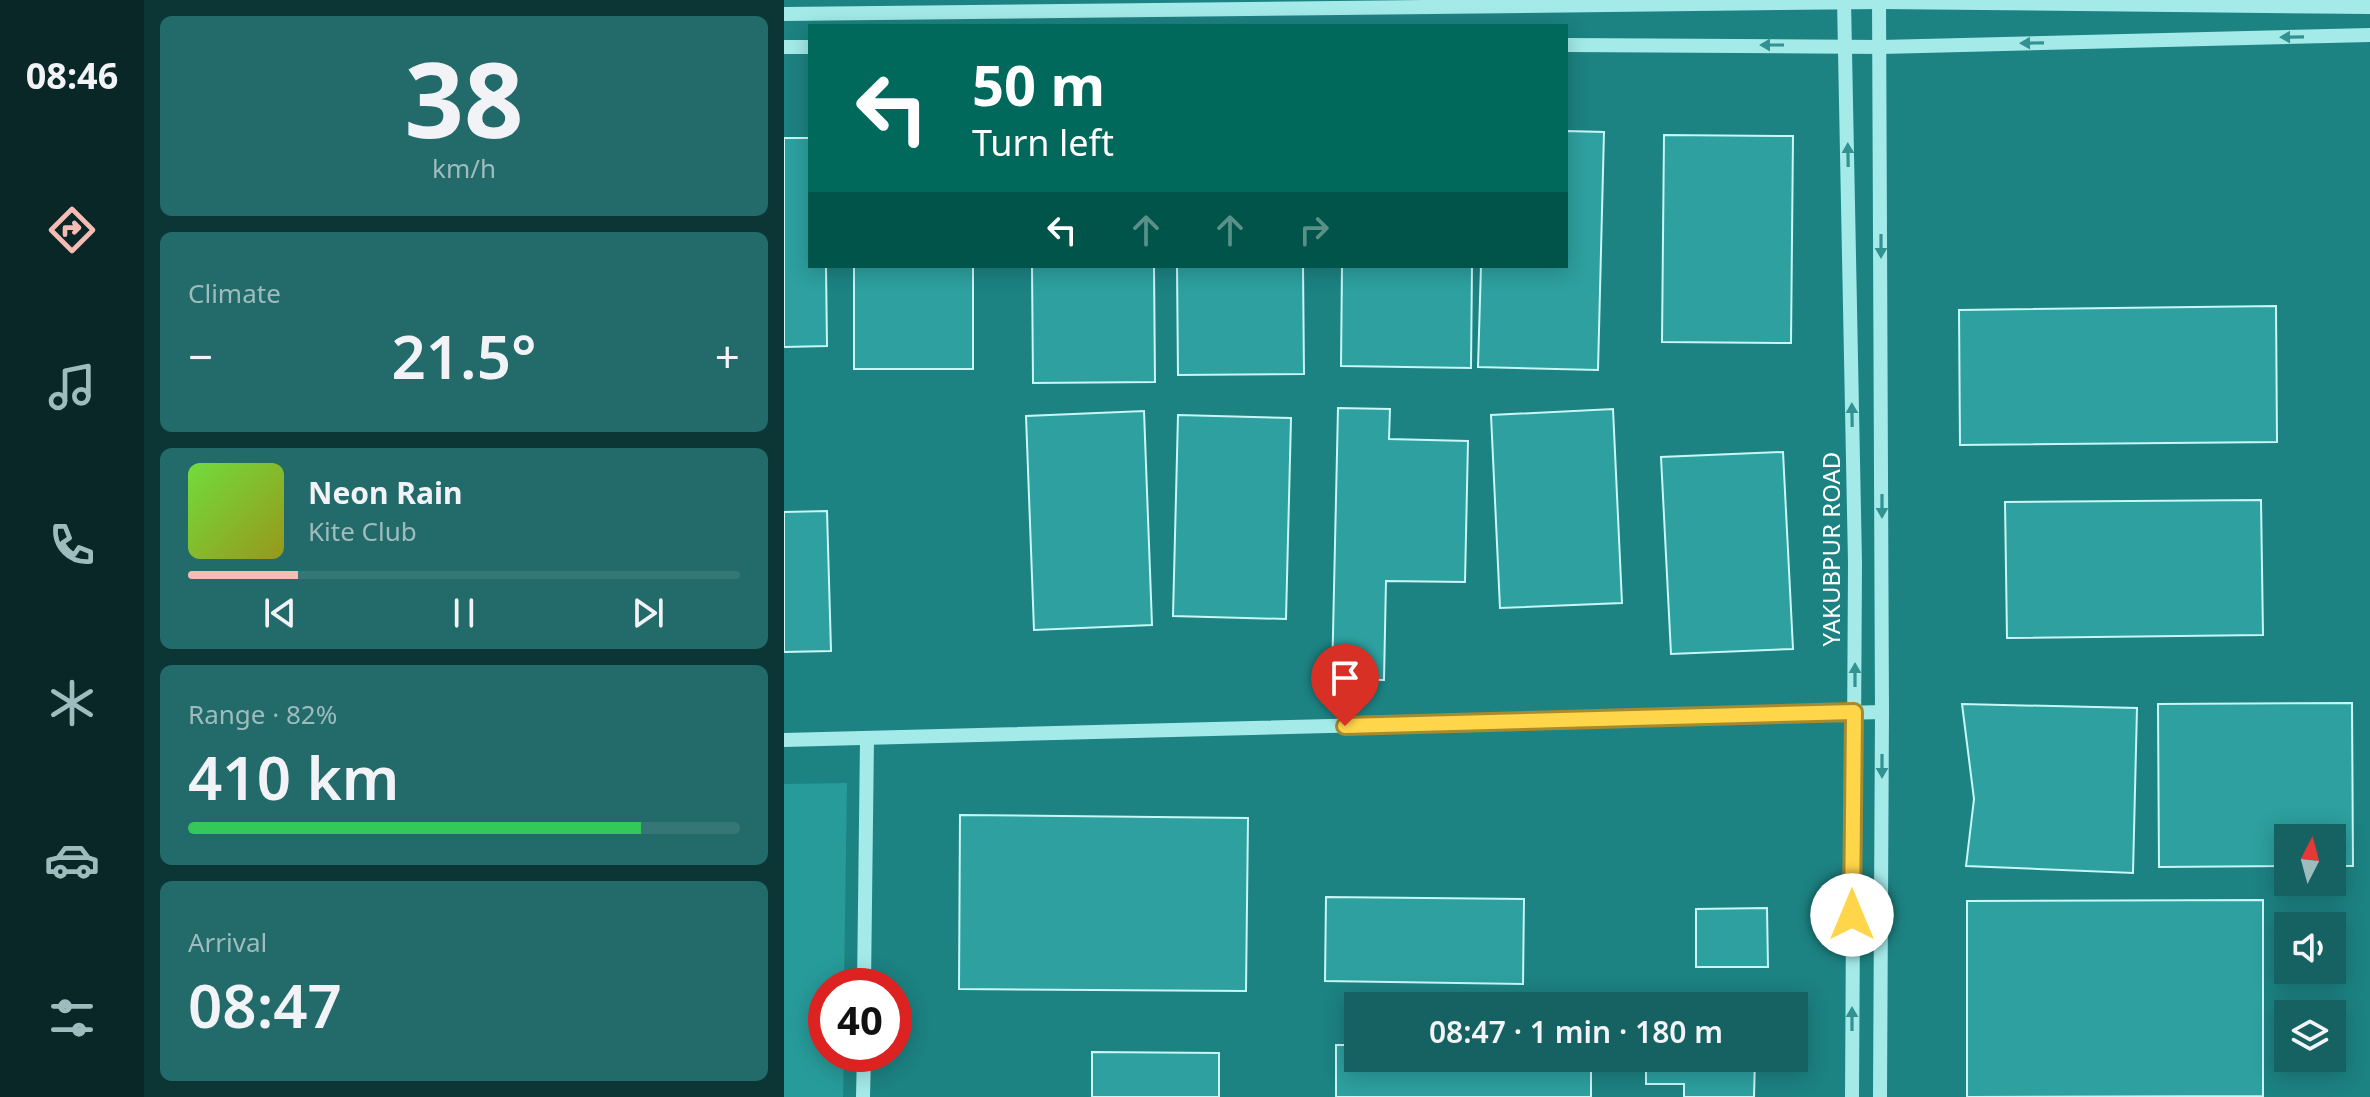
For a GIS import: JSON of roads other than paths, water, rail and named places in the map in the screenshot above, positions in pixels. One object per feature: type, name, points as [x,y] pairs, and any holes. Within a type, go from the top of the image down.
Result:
[{"type":"street","points":[[784,14],[1844,1],[2370,7]]},
{"type":"street","name":"YAKUBPUR ROAD","points":[[1844,1],[1855,563],[1852,1097]]},
{"type":"street","name":"YAKUBPUR ROAD","points":[[1880,1],[1880,1097]]},
{"type":"street","points":[[1568,45],[1881,47],[2370,35]]},
{"type":"street","points":[[784,47],[808,47]]},
{"type":"street","points":[[784,740],[1882,712]]},
{"type":"street","points":[[864,968],[867,739]]},
{"type":"street","points":[[863,1097],[864,1072]]}]
